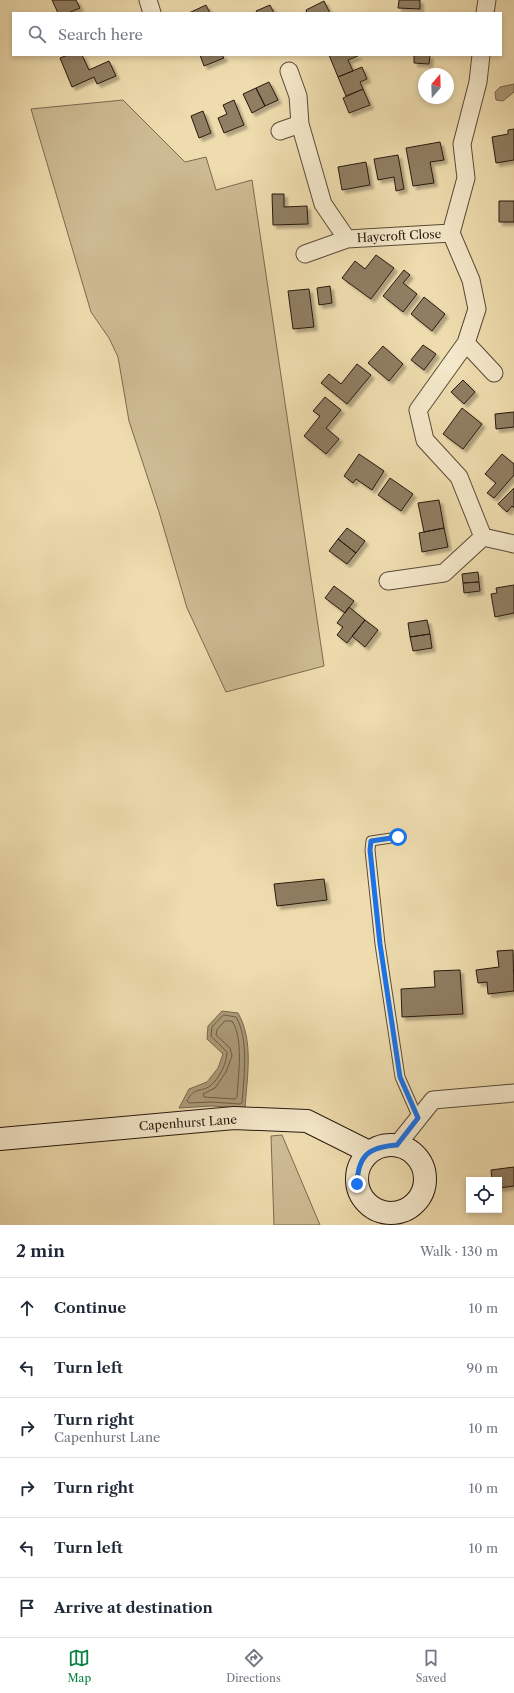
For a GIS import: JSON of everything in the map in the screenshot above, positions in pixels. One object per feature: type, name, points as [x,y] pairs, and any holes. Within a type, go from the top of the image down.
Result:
[{"type":"street","points":[[148,0],[152,12]]},
{"type":"street","points":[[485,12],[487,0]]},
{"type":"street","points":[[481,56],[478,82],[462,144],[466,178],[451,233],[471,280],[477,309],[466,343],[418,410],[425,440],[459,477],[483,537]]},
{"type":"street","name":"Haycroft Close","points":[[289,71],[298,96],[300,124],[323,204],[347,238]]},
{"type":"street","points":[[280,130],[300,124]]},
{"type":"street","name":"Haycroft Close","points":[[306,254],[347,238],[451,233]]},
{"type":"street","points":[[466,343],[494,374]]},
{"type":"street","points":[[483,537],[514,544]]},
{"type":"street","points":[[388,581],[444,573],[483,537]]},
{"type":"street","points":[[397,1145],[432,1100],[514,1093]]},
{"type":"street","name":"Capenhurst Lane","points":[[0,1138],[234,1118],[307,1122],[369,1152]]},
{"type":"street","points":[[397,1145],[408,1149],[421,1161],[426,1173],[425,1187],[421,1198],[412,1207],[401,1212],[372,1218],[367,1204],[360,1194],[357,1184],[357,1172],[362,1160],[369,1152],[379,1146],[397,1145]]},
{"type":"lane","points":[[398,837],[371,841],[370,850],[380,944],[400,1077],[418,1118]]},
{"type":"shaded area","points":[[123,100],[185,162],[206,157],[216,190],[252,180],[324,666],[226,692],[187,608],[159,512],[129,421],[118,357],[109,338],[91,312],[31,109]]},
{"type":"shaded area","points":[[282,1135],[320,1225],[274,1225],[271,1136]]},
{"type":"water","points":[[514,84],[514,92],[503,101],[496,100],[495,92],[500,87]]},
{"type":"water","points":[[222,1011],[238,1013],[246,1035],[248,1047],[248,1072],[245,1108],[211,1106],[179,1108],[189,1089],[207,1082],[218,1068],[223,1054],[207,1039],[208,1026]]},
{"type":"building","points":[[52,0],[76,0],[80,8],[70,12],[58,12]]},
{"type":"building","points":[[399,0],[420,0],[420,9],[398,8]]},
{"type":"building","points":[[324,1],[330,12],[307,12],[306,10]]},
{"type":"building","points":[[206,5],[210,12],[191,12]]},
{"type":"building","points":[[270,5],[274,12],[256,12]]},
{"type":"building","points":[[65,56],[82,56],[89,70],[109,61],[116,76],[97,84],[94,77],[72,87],[60,58]]},
{"type":"building","points":[[200,56],[223,56],[224,58],[204,66]]},
{"type":"building","points":[[329,56],[358,56],[348,60],[353,71],[338,77]]},
{"type":"building","points":[[414,56],[430,56],[429,64],[414,63]]},
{"type":"building","points":[[362,67],[367,79],[360,82],[363,89],[346,96],[338,77]]},
{"type":"building","points":[[269,82],[278,100],[265,106],[256,88]]},
{"type":"building","points":[[256,88],[265,106],[252,113],[243,94]]},
{"type":"building","points":[[363,89],[370,105],[349,113],[343,98]]},
{"type":"building","points":[[234,100],[244,125],[224,133],[218,118],[227,114],[223,105]]},
{"type":"building","points":[[203,111],[211,133],[199,138],[191,116]]},
{"type":"building","points":[[514,129],[514,160],[496,163],[492,137],[508,134],[508,130]]},
{"type":"building","points":[[440,142],[444,160],[430,162],[434,183],[413,186],[406,148]]},
{"type":"building","points":[[398,155],[404,189],[396,191],[394,177],[378,180],[374,159]]},
{"type":"building","points":[[366,162],[370,185],[342,190],[338,167]]},
{"type":"building","points":[[272,194],[284,194],[284,207],[307,206],[308,224],[273,225]]},
{"type":"building","points":[[499,201],[514,201],[514,222],[499,222]]},
{"type":"building","points":[[376,255],[394,268],[371,299],[342,278],[355,261],[365,269]]},
{"type":"building","points":[[404,270],[410,275],[403,283],[417,294],[403,312],[383,296]]},
{"type":"building","points":[[330,286],[332,303],[319,305],[317,288]]},
{"type":"building","points":[[309,289],[314,327],[293,329],[288,291]]},
{"type":"building","points":[[424,297],[445,314],[432,331],[411,314]]},
{"type":"building","points":[[423,345],[436,354],[424,370],[411,360]]},
{"type":"building","points":[[383,346],[403,364],[389,381],[368,363]]},
{"type":"building","points":[[357,364],[371,375],[347,404],[321,383],[329,374],[341,384]]},
{"type":"building","points":[[463,380],[475,392],[464,404],[451,392]]},
{"type":"building","points":[[325,397],[341,410],[326,428],[339,439],[326,454],[304,436],[320,416],[313,411]]},
{"type":"building","points":[[462,408],[482,424],[463,449],[443,434]]},
{"type":"building","points":[[514,412],[514,427],[496,429],[495,414]]},
{"type":"building","points":[[359,454],[384,471],[372,490],[356,479],[353,483],[344,476]]},
{"type":"building","points":[[502,454],[514,464],[514,475],[494,498],[487,493],[496,483],[485,474]]},
{"type":"building","points":[[390,478],[413,494],[401,511],[378,495]]},
{"type":"building","points":[[514,488],[514,508],[512,506],[507,512],[498,504]]},
{"type":"building","points":[[439,500],[444,528],[424,532],[418,503]]},
{"type":"building","points":[[347,528],[365,541],[356,553],[338,539]]},
{"type":"building","points":[[444,528],[448,547],[422,552],[419,533]]},
{"type":"building","points":[[338,539],[356,553],[347,564],[329,551]]},
{"type":"building","points":[[478,572],[479,582],[463,583],[462,574]]},
{"type":"building","points":[[479,582],[480,591],[464,593],[463,583]]},
{"type":"building","points":[[514,585],[514,613],[495,617],[491,594],[497,593],[496,588]]},
{"type":"building","points":[[334,586],[354,601],[345,613],[325,598]]},
{"type":"building","points":[[349,607],[365,620],[347,643],[337,635],[343,627],[337,623]]},
{"type":"building","points":[[365,620],[378,630],[365,647],[352,636]]},
{"type":"building","points":[[427,620],[430,634],[410,637],[408,623]]},
{"type":"building","points":[[430,634],[432,648],[413,651],[410,637]]},
{"type":"building","points":[[324,879],[327,900],[277,906],[274,884]]},
{"type":"building","points":[[513,950],[514,991],[488,994],[487,982],[478,983],[476,970],[499,967],[497,951]]},
{"type":"building","points":[[460,970],[463,1014],[402,1017],[401,989],[435,987],[434,971]]},
{"type":"building","points":[[514,1167],[514,1186],[502,1188],[502,1177],[492,1177],[491,1170]]},
{"type":"route","points":[[357,1184],[357,1172],[362,1160],[369,1152],[379,1146],[397,1145],[418,1118],[400,1077],[394,1045],[380,944],[370,850],[371,841],[398,837]]}]
